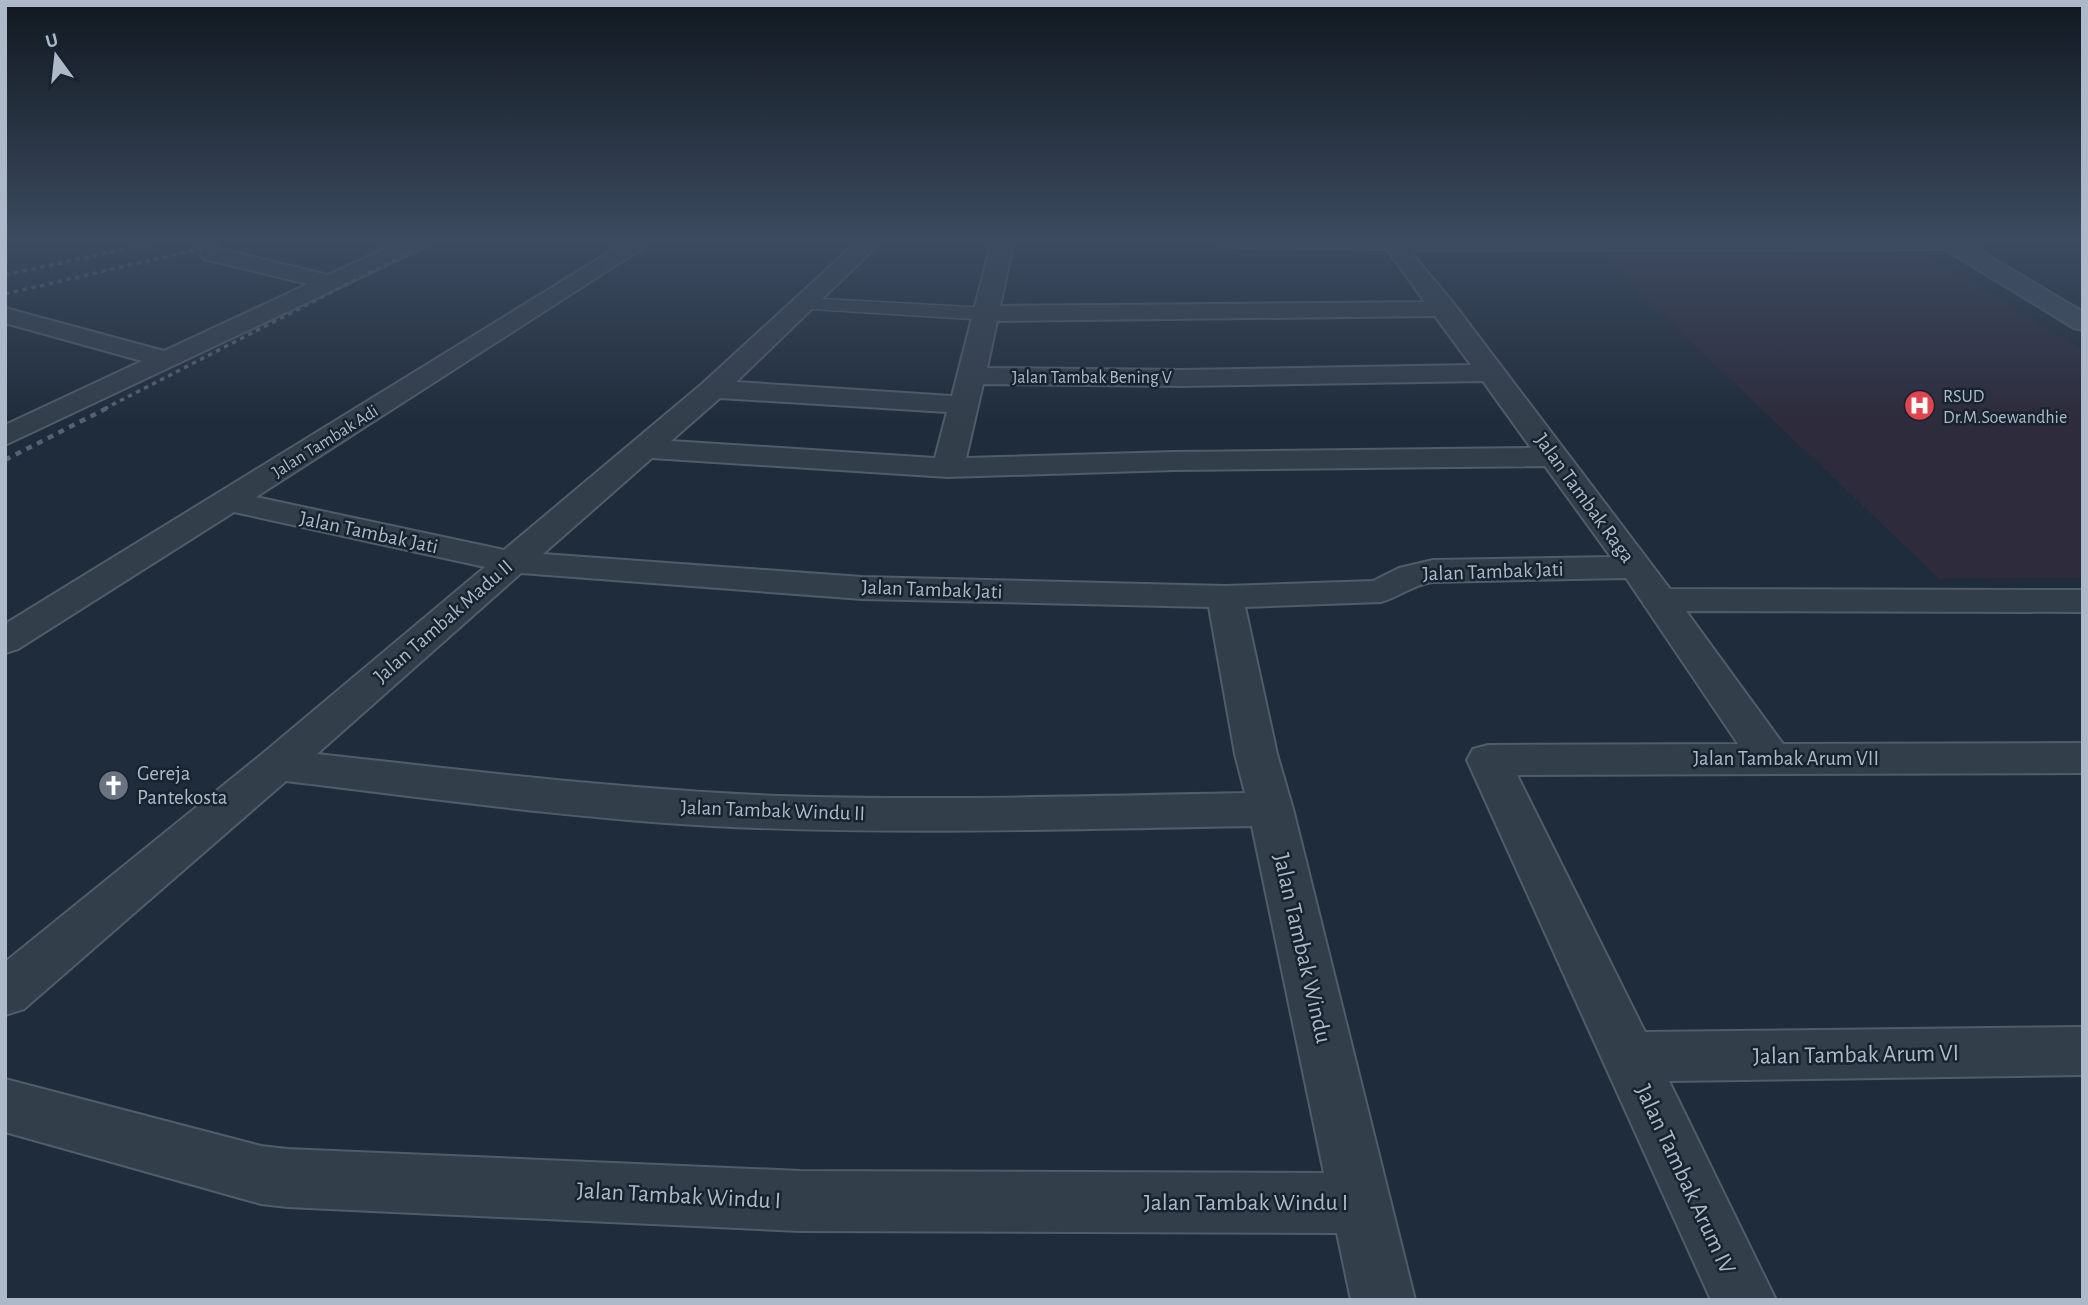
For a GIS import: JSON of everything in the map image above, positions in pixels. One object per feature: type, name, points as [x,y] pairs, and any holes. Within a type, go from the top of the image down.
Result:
[{"type":"street","points":[[13,427],[168,360],[293,301]]},
{"type":"street","name":"Jalan Tambak Adi","points":[[5,641],[547,301]]},
{"type":"street","name":"Jalan Tambak Madu II","points":[[5,993],[277,765],[713,389],[806,301]]},
{"type":"street","points":[[948,468],[991,301]]},
{"type":"street","name":"Jalan Tambak Raga","points":[[1439,301],[1636,567],[1770,758]]},
{"type":"street","points":[[2047,301],[2083,323]]},
{"type":"street","points":[[988,314],[1445,309]]},
{"type":"street","points":[[5,314],[78,337],[168,360]]},
{"type":"street","name":"Jalan Tambak Bening V","points":[[972,376],[1182,378],[1492,373]]},
{"type":"street","points":[[713,389],[963,405]]},
{"type":"street","points":[[643,448],[948,468],[1174,461],[1555,457]]},
{"type":"street","name":"Jalan Tambak Jati","points":[[229,501],[510,562],[862,588],[1225,597],[1381,592],[1397,579],[1413,573],[1433,571],[1636,567]]},
{"type":"street","name":"Jalan Tambak Windu","points":[[1225,597],[1256,754],[1271,809],[1383,1300]]},
{"type":"street","points":[[1658,600],[2083,601]]},
{"type":"street","name":"Jalan Tambak Arum VII","points":[[1488,760],[2083,758]]},
{"type":"street","name":"Jalan Tambak Arum IV","points":[[1488,760],[1744,1300]]},
{"type":"street","name":"Jalan Tambak Windu II","points":[[277,765],[589,799],[710,809],[907,815],[1271,809]]},
{"type":"street","name":"Jalan Tambak Arum VI","points":[[1629,1058],[2083,1051]]},
{"type":"street","name":"Jalan Tambak Windu I","points":[[5,1105],[240,1169],[287,1178],[800,1201],[1362,1203]]},
{"type":"lane","points":[[803,304],[988,314]]},
{"type":"shaded area","name":"RSUD Dr.M.Soewandhie","points":[[1648,301],[2002,301],[2083,350],[2083,578],[1939,579]]},
{"type":"railway","points":[[104,409],[314,301]]},
{"type":"railway","points":[[5,460],[107,408]]},
{"type":"place","name":"RSUD Dr.M.Soewandhie","points":[[1920,406]]},
{"type":"place","name":"Gereja Pantekosta","points":[[114,785]]}]
